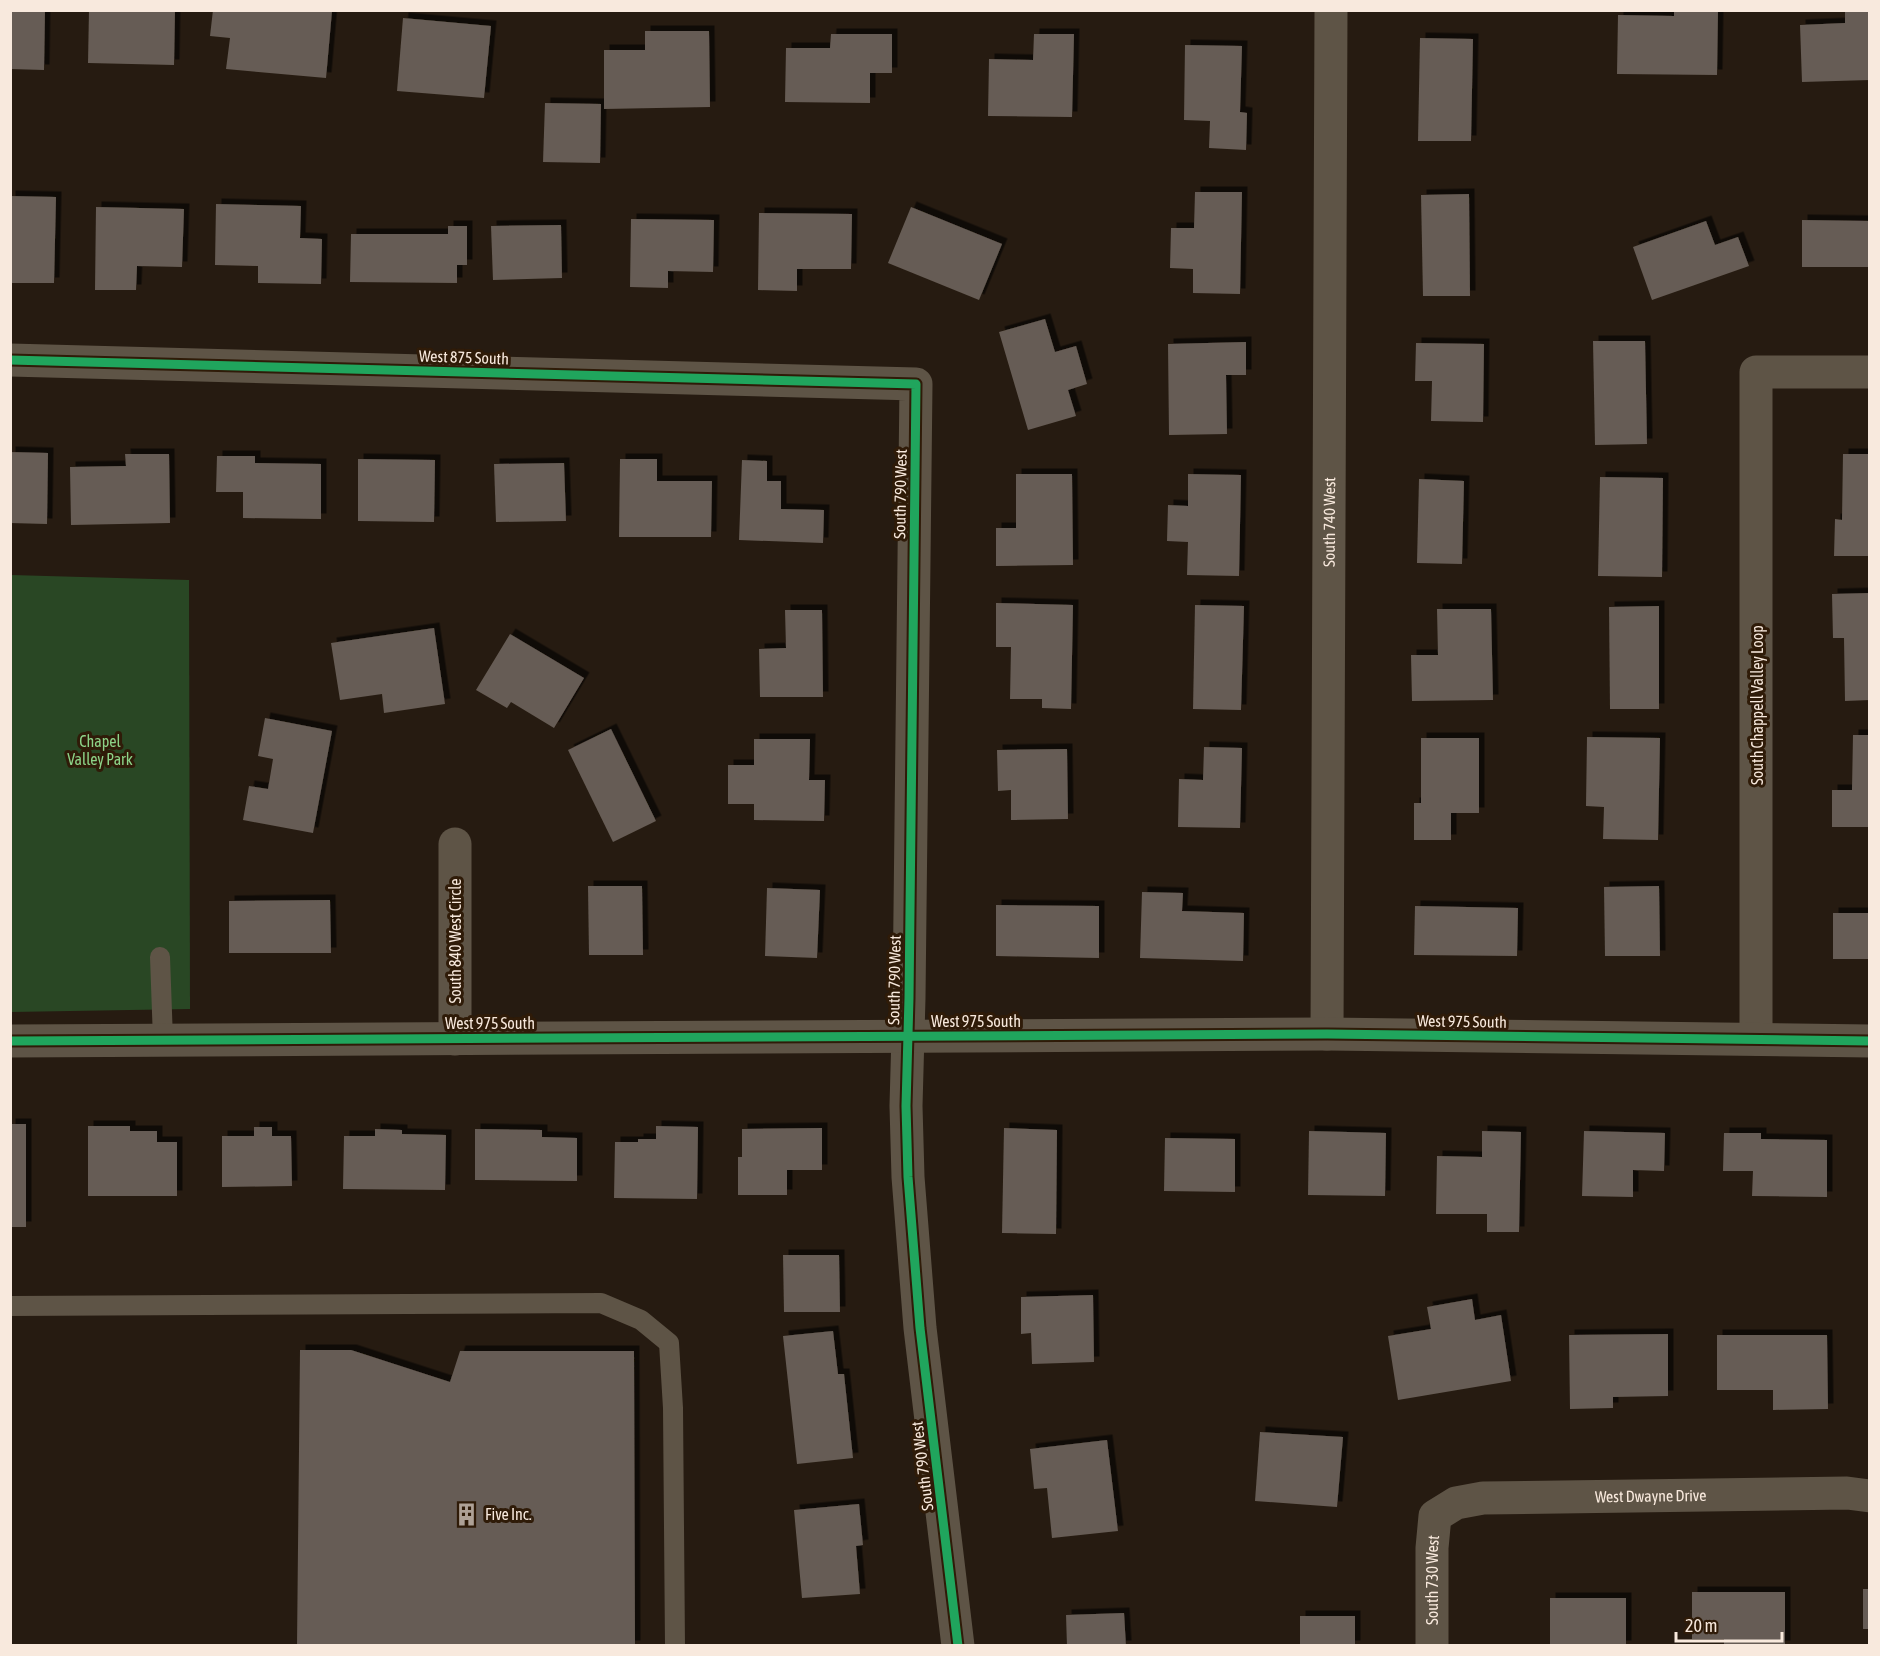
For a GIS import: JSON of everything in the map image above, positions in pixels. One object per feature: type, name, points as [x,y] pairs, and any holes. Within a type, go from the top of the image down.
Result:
[{"type":"street","name":"South 740 West","points":[[1327,1034],[1331,10]]},
{"type":"street","name":"West 875 South","points":[[10,360],[916,384]]},
{"type":"street","name":"South Chappell Valley Loop","points":[[1756,1039],[1756,372],[1869,372]]},
{"type":"street","name":"South 790 West","points":[[916,384],[909,1036],[906,1106],[909,1200],[920,1328],[958,1646]]},
{"type":"street","name":"South 840 West Circle","points":[[455,844],[455,1039]]},
{"type":"street","name":"West 975 South","points":[[10,1041],[1327,1034],[1869,1041]]},
{"type":"street","name":"West Dwayne Drive","points":[[1435,1516],[1456,1503],[1483,1498],[1847,1493],[1869,1496]]},
{"type":"street","name":"South 730 West","points":[[1432,1646],[1432,1548],[1435,1516]]},
{"type":"lane","points":[[160,957],[163,1040]]},
{"type":"lane","points":[[10,1306],[601,1303],[641,1320],[669,1343],[673,1408],[675,1646]]},
{"type":"green space","name":"Chapel Valley Park","points":[[11,575],[189,580],[190,1009],[11,1012]]},
{"type":"building","points":[[10,10],[45,10],[44,70],[10,69]]},
{"type":"building","points":[[89,10],[175,10],[174,65],[88,63]]},
{"type":"building","points":[[213,10],[332,11],[326,78],[226,69],[230,38],[210,36]]},
{"type":"building","points":[[1674,10],[1718,10],[1717,75],[1617,74],[1618,15],[1674,16]]},
{"type":"building","points":[[1845,10],[1870,10],[1870,80],[1802,82],[1800,25],[1845,23]]},
{"type":"building","points":[[403,18],[491,26],[484,98],[397,91]]},
{"type":"building","points":[[645,31],[709,31],[710,107],[604,109],[604,50],[645,50]]},
{"type":"building","points":[[831,34],[892,34],[892,73],[870,73],[870,103],[785,102],[786,48],[830,48]]},
{"type":"building","points":[[1034,34],[1074,34],[1072,117],[988,116],[989,59],[1033,60]]},
{"type":"building","points":[[1420,38],[1473,39],[1471,141],[1418,141]]},
{"type":"building","points":[[1185,45],[1242,46],[1240,112],[1247,113],[1246,150],[1209,148],[1210,121],[1184,120]]},
{"type":"building","points":[[545,103],[601,104],[600,163],[543,162]]},
{"type":"building","points":[[1195,192],[1242,192],[1240,294],[1193,293],[1193,269],[1170,268],[1171,228],[1194,228]]},
{"type":"building","points":[[1469,194],[1470,296],[1423,296],[1421,195]]},
{"type":"building","points":[[10,196],[56,197],[54,283],[10,283]]},
{"type":"building","points":[[216,204],[301,206],[300,238],[322,239],[321,284],[258,283],[258,266],[215,265]]},
{"type":"building","points":[[96,207],[184,209],[182,267],[137,266],[136,290],[95,290]]},
{"type":"building","points":[[911,207],[1002,244],[979,300],[888,263]]},
{"type":"building","points":[[759,213],[852,214],[851,269],[797,269],[797,291],[758,290]]},
{"type":"building","points":[[631,219],[714,220],[713,272],[668,271],[668,288],[630,287]]},
{"type":"building","points":[[1802,220],[1870,221],[1870,267],[1802,267]]},
{"type":"building","points":[[1706,221],[1715,245],[1738,237],[1749,266],[1652,300],[1633,247]]},
{"type":"building","points":[[561,225],[562,278],[493,280],[491,226]]},
{"type":"building","points":[[448,226],[467,226],[467,265],[457,265],[457,283],[350,282],[351,234],[448,234]]},
{"type":"building","points":[[1045,319],[1055,352],[1076,346],[1087,384],[1068,390],[1076,416],[1028,430],[999,332]]},
{"type":"building","points":[[1593,341],[1645,341],[1647,444],[1595,445]]},
{"type":"building","points":[[1246,342],[1246,375],[1226,375],[1227,434],[1169,435],[1168,344]]},
{"type":"building","points":[[1416,343],[1484,344],[1483,422],[1431,421],[1432,381],[1415,381]]},
{"type":"building","points":[[10,452],[48,453],[47,524],[10,523]]},
{"type":"building","points":[[125,454],[169,454],[170,523],[71,525],[70,467],[126,466]]},
{"type":"building","points":[[1843,454],[1870,454],[1870,556],[1834,556],[1835,519],[1842,520]]},
{"type":"building","points":[[217,456],[255,456],[255,463],[321,464],[321,519],[243,518],[243,492],[216,492]]},
{"type":"building","points":[[358,459],[435,460],[434,522],[358,521]]},
{"type":"building","points":[[620,459],[657,459],[657,481],[712,481],[711,537],[619,537]]},
{"type":"building","points":[[742,460],[767,461],[767,481],[781,481],[781,509],[824,510],[823,543],[739,540]]},
{"type":"building","points":[[564,463],[566,521],[496,522],[494,464]]},
{"type":"building","points":[[1016,474],[1072,474],[1073,565],[996,566],[996,528],[1016,528]]},
{"type":"building","points":[[1188,474],[1241,475],[1239,576],[1187,575],[1188,542],[1167,541],[1168,505],[1188,506]]},
{"type":"building","points":[[1600,477],[1663,478],[1662,577],[1598,576]]},
{"type":"building","points":[[1419,479],[1464,481],[1462,564],[1417,563]]},
{"type":"building","points":[[1870,593],[1870,700],[1845,701],[1844,638],[1833,638],[1832,594]]},
{"type":"building","points":[[996,603],[1073,605],[1071,709],[1042,708],[1042,699],[1010,699],[1011,647],[996,647]]},
{"type":"building","points":[[1195,605],[1244,606],[1241,710],[1193,709]]},
{"type":"building","points":[[1659,606],[1659,709],[1610,709],[1609,607]]},
{"type":"building","points":[[1437,609],[1491,609],[1493,700],[1412,701],[1411,655],[1438,655]]},
{"type":"building","points":[[785,610],[822,610],[823,697],[760,697],[759,649],[786,648]]},
{"type":"building","points":[[434,628],[445,704],[384,713],[382,694],[340,700],[331,643]]},
{"type":"building","points":[[510,634],[584,678],[554,728],[511,702],[507,708],[476,690]]},
{"type":"building","points":[[265,718],[332,731],[313,833],[243,820],[249,786],[268,789],[273,759],[258,756]]},
{"type":"building","points":[[611,729],[656,821],[613,842],[568,750]]},
{"type":"building","points":[[1853,735],[1870,735],[1870,827],[1832,827],[1832,790],[1852,790]]},
{"type":"building","points":[[1587,737],[1660,738],[1658,840],[1603,839],[1604,807],[1586,806]]},
{"type":"building","points":[[1421,738],[1479,738],[1479,813],[1451,813],[1451,840],[1414,840],[1414,803],[1421,803]]},
{"type":"building","points":[[754,739],[810,739],[809,780],[825,780],[824,821],[754,820],[754,804],[728,804],[728,765],[754,765]]},
{"type":"building","points":[[1204,747],[1242,748],[1240,828],[1178,827],[1179,779],[1203,780]]},
{"type":"building","points":[[1067,749],[1068,819],[1011,820],[1011,790],[998,791],[997,750]]},
{"type":"building","points":[[588,886],[642,886],[643,955],[589,955]]},
{"type":"building","points":[[1659,886],[1660,956],[1605,956],[1604,887]]},
{"type":"building","points":[[767,888],[820,890],[817,958],[765,956]]},
{"type":"building","points":[[1142,892],[1183,893],[1182,911],[1244,913],[1243,961],[1140,958]]},
{"type":"building","points":[[330,900],[331,953],[229,953],[229,901]]},
{"type":"building","points":[[996,905],[1099,906],[1099,958],[996,956]]},
{"type":"building","points":[[1415,906],[1518,908],[1517,956],[1414,955]]},
{"type":"building","points":[[1833,913],[1870,913],[1870,959],[1833,959]]},
{"type":"building","points":[[10,1124],[26,1124],[26,1227],[10,1227]]},
{"type":"building","points":[[88,1126],[130,1126],[130,1131],[157,1131],[157,1142],[177,1142],[177,1196],[88,1196]]},
{"type":"building","points":[[656,1126],[698,1127],[697,1199],[614,1198],[615,1142],[656,1139]]},
{"type":"building","points":[[254,1127],[272,1127],[272,1136],[291,1136],[292,1186],[222,1187],[222,1136],[254,1136]]},
{"type":"building","points":[[822,1128],[822,1170],[787,1170],[787,1195],[738,1195],[738,1157],[742,1157],[742,1129]]},
{"type":"building","points":[[1004,1128],[1057,1130],[1056,1234],[1002,1233]]},
{"type":"building","points":[[375,1129],[402,1130],[402,1134],[446,1135],[445,1190],[343,1189],[344,1136],[375,1136]]},
{"type":"building","points":[[475,1129],[542,1130],[542,1137],[577,1138],[577,1181],[475,1180]]},
{"type":"building","points":[[1309,1131],[1386,1133],[1385,1196],[1308,1195]]},
{"type":"building","points":[[1482,1131],[1521,1132],[1519,1232],[1487,1232],[1487,1214],[1436,1214],[1437,1156],[1482,1157]]},
{"type":"building","points":[[1584,1131],[1665,1133],[1664,1171],[1633,1170],[1633,1197],[1582,1196]]},
{"type":"building","points":[[1724,1133],[1761,1133],[1761,1139],[1827,1140],[1827,1197],[1752,1196],[1753,1171],[1723,1171]]},
{"type":"building","points":[[1165,1138],[1235,1139],[1235,1192],[1164,1191]]},
{"type":"building","points":[[783,1255],[839,1255],[840,1312],[784,1312]]},
{"type":"building","points":[[1093,1295],[1094,1362],[1032,1364],[1031,1333],[1021,1334],[1021,1297]]},
{"type":"building","points":[[1472,1299],[1475,1320],[1501,1315],[1511,1381],[1398,1400],[1388,1336],[1431,1329],[1427,1307]]},
{"type":"building","points":[[833,1331],[838,1374],[844,1374],[853,1458],[797,1464],[783,1336]]},
{"type":"building","points":[[1668,1334],[1668,1396],[1613,1397],[1613,1408],[1570,1409],[1569,1335]]},
{"type":"building","points":[[1717,1335],[1827,1335],[1828,1409],[1773,1410],[1773,1390],[1717,1390]]},
{"type":"building","name":"Five Inc.","points":[[300,1350],[351,1350],[450,1382],[460,1351],[634,1351],[635,1646],[297,1646]]},
{"type":"building","points":[[1260,1432],[1343,1437],[1337,1507],[1255,1501]]},
{"type":"building","points":[[1107,1440],[1118,1531],[1052,1538],[1047,1488],[1034,1489],[1030,1449]]},
{"type":"building","points":[[859,1504],[863,1545],[856,1546],[860,1594],[802,1598],[794,1510]]},
{"type":"building","points":[[1863,1589],[1870,1589],[1870,1629],[1863,1629]]},
{"type":"building","points":[[1692,1592],[1785,1592],[1785,1646],[1724,1646],[1724,1639],[1692,1639]]},
{"type":"building","points":[[1550,1598],[1626,1598],[1626,1646],[1550,1646]]},
{"type":"building","points":[[1124,1613],[1126,1646],[1067,1646],[1066,1615]]},
{"type":"building","points":[[1300,1616],[1355,1616],[1355,1646],[1300,1646]]},
{"type":"cycle path","points":[[10,360],[916,384],[906,1106],[908,1177],[920,1328],[958,1646]]},
{"type":"cycle path","points":[[10,1041],[1327,1034],[1870,1041]]},
{"type":"place","name":"Five Inc.","points":[[467,1514]]}]
